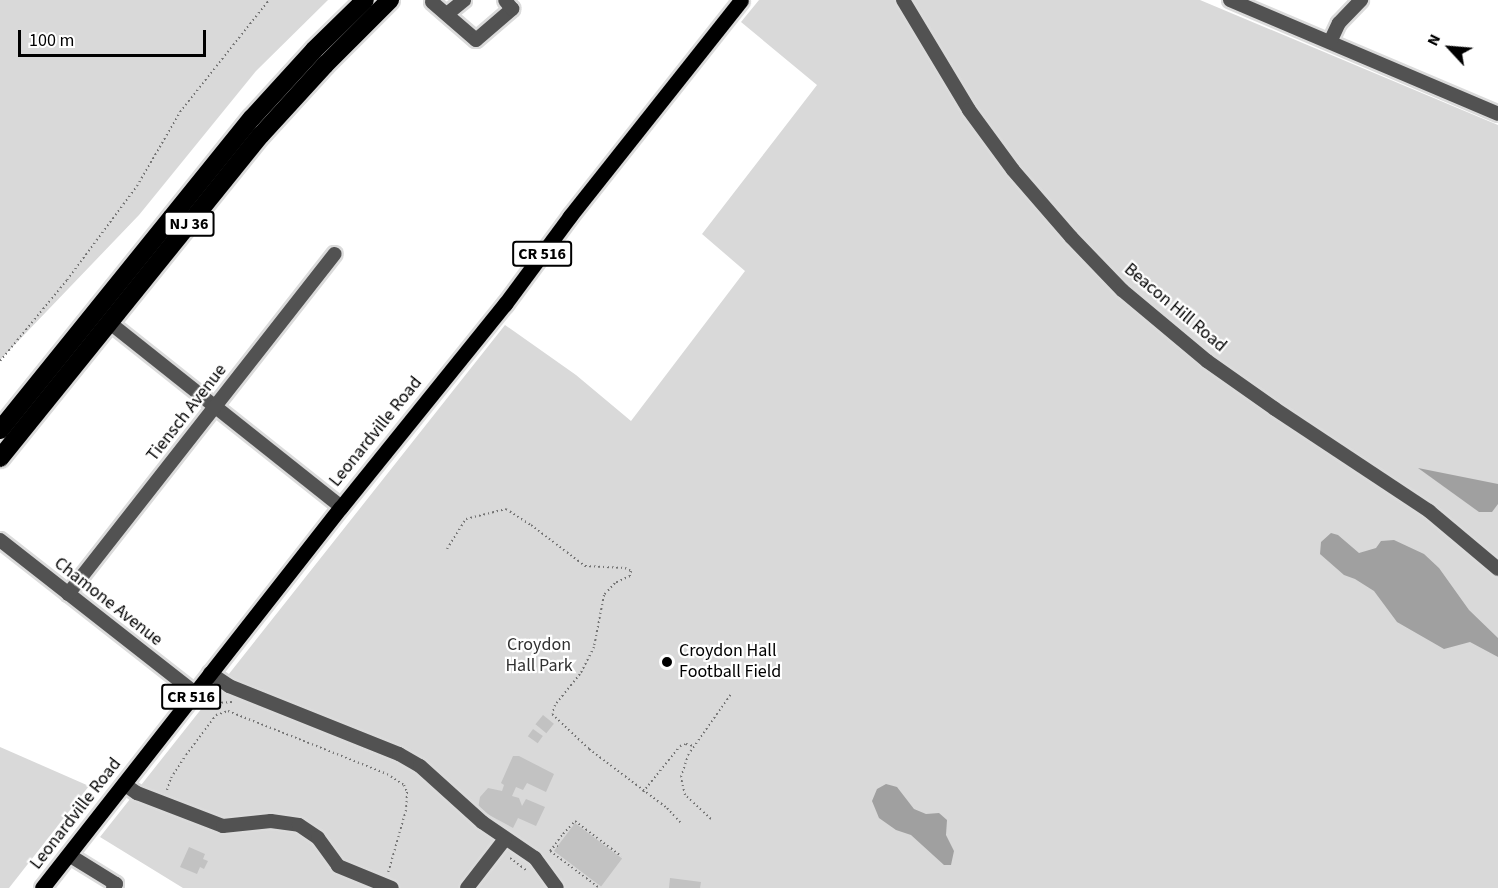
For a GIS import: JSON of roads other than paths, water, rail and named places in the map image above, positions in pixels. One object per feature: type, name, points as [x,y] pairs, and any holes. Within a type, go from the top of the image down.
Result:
[{"type":"highway","name":"NJ 36","points":[[0,430],[252,118],[314,50],[365,0]]},
{"type":"highway","name":"NJ 36","points":[[0,458],[261,135],[325,64],[390,0]]},
{"type":"main road","name":"Leonardville Road","points":[[42,888],[124,784],[201,695],[210,673],[505,304],[741,0]]},
{"type":"street","points":[[431,0],[476,40],[512,9],[505,0]]},
{"type":"street","points":[[447,14],[464,0]]},
{"type":"street","name":"Beacon Hill Road","points":[[903,0],[969,110],[1013,170],[1071,237],[1122,290],[1207,361],[1429,511],[1498,569]]},
{"type":"street","points":[[1230,0],[1498,114]]},
{"type":"street","points":[[1330,42],[1339,23],[1361,0]]},
{"type":"street","name":"Tiensch Avenue","points":[[68,594],[335,254]]},
{"type":"street","points":[[110,322],[341,507]]},
{"type":"street","name":"Chamone Avenue","points":[[0,540],[201,695]]},
{"type":"street","points":[[210,673],[229,686],[410,760],[437,779],[482,822],[535,858],[557,888]]},
{"type":"street","points":[[124,784],[137,793],[224,826],[271,821],[299,825],[318,838],[338,866],[392,888]]},
{"type":"street","points":[[467,888],[506,839]]},
{"type":"street","points":[[69,855],[117,887]]},
{"type":"place","name":"Croydon Hall Football Field","points":[[667,662]]},
{"type":"park label","name":"Croydon Hall Park","points":[[539,656]]}]
